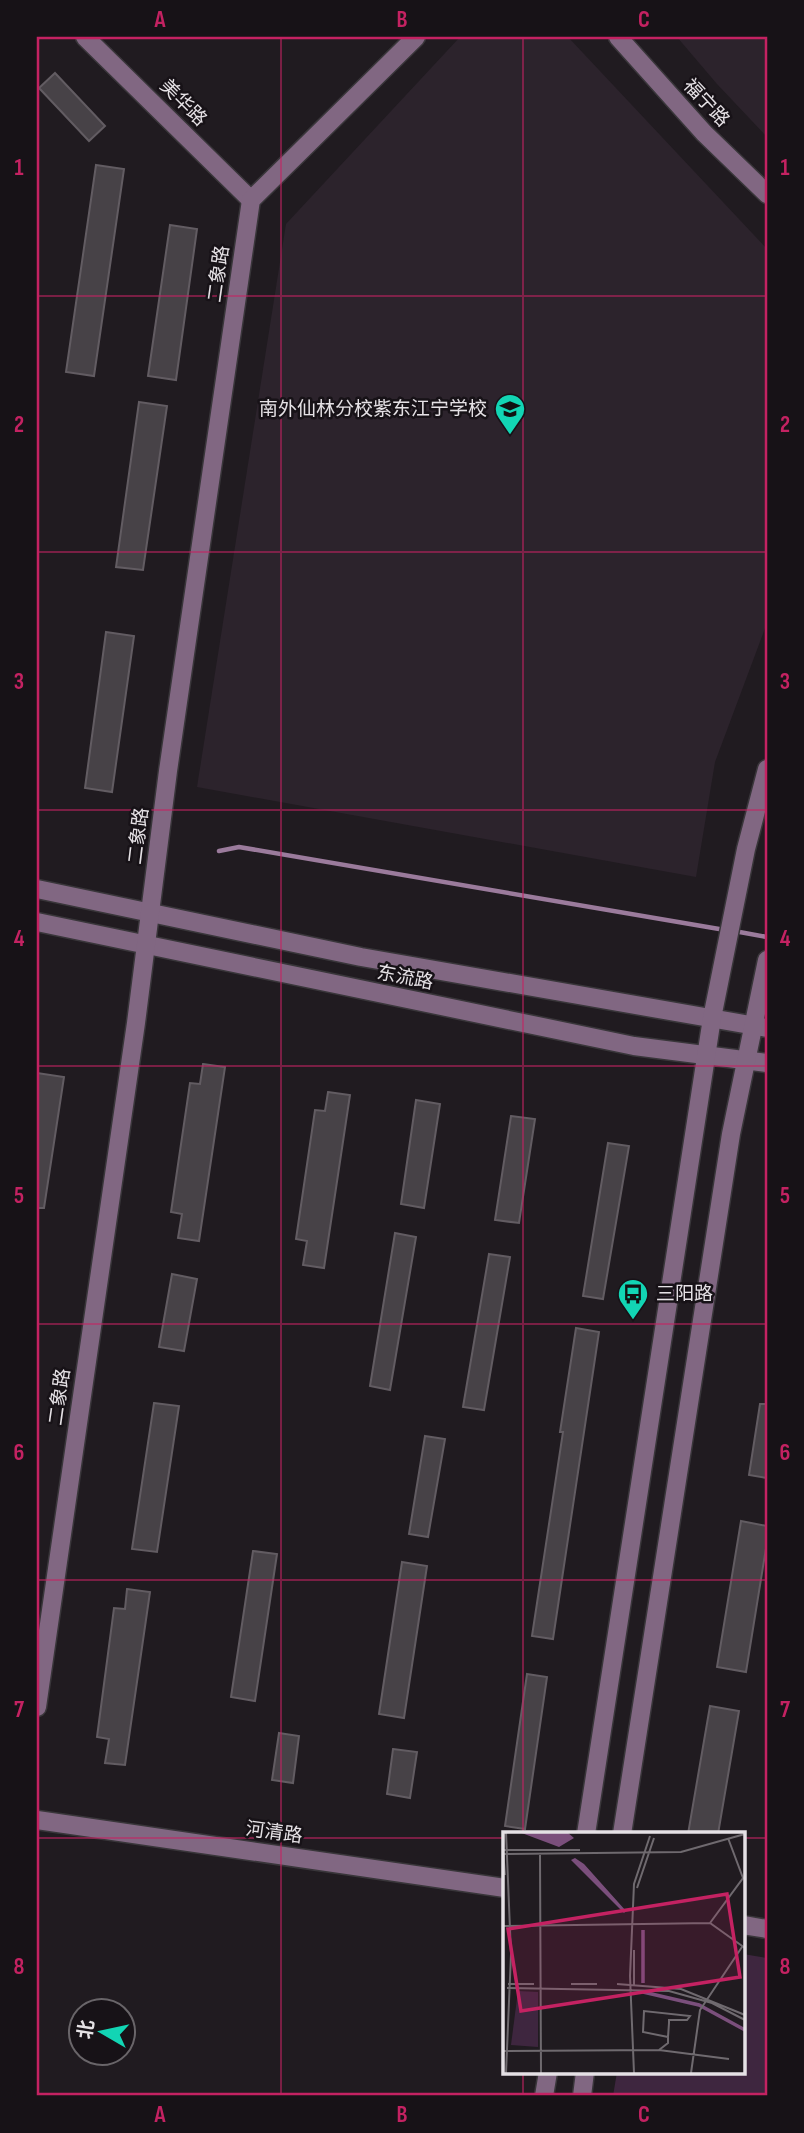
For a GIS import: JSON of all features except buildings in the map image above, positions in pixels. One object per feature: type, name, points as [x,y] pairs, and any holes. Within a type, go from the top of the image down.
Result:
[{"type":"main road","name":"美华路","points":[[85,37],[251,200]]},
{"type":"main road","points":[[251,200],[416,37]]},
{"type":"main road","name":"福宁路","points":[[618,37],[704,133],[767,194]]},
{"type":"main road","name":"二象路","points":[[37,1707],[251,200]]},
{"type":"main road","points":[[586,1832],[712,1018],[735,900],[767,769]]},
{"type":"main road","name":"东流路","points":[[37,889],[361,957],[760,1027]]},
{"type":"main road","name":"东流路","points":[[37,922],[634,1046],[767,1063]]},
{"type":"main road","points":[[622,1832],[731,1134],[746,1060],[760,1027],[766,964]]},
{"type":"main road","name":"河清路","points":[[37,1820],[503,1888]]},
{"type":"main road","points":[[744,1925],[767,1929]]},
{"type":"main road","points":[[544,2096],[548,2074]]},
{"type":"main road","points":[[582,2096],[585,2074]]},
{"type":"shaded area","name":"南外仙林分校紫东江宁学校","points":[[460,37],[568,37],[767,249],[767,623],[715,762],[696,877],[197,787],[286,224]]},
{"type":"shaded area","points":[[677,37],[767,37],[767,137],[717,84]]},
{"type":"shaded area","points":[[744,1954],[767,1958],[767,2096],[613,2096],[617,2074],[744,2074]]},
{"type":"waterway","points":[[219,851],[239,847],[725,930]]},
{"type":"waterway","points":[[734,931],[767,937]]},
{"type":"place","name":"南外仙林分校紫东江宁学校","points":[[510,436]]},
{"type":"place","name":"三阳路","points":[[633,1321]]}]
